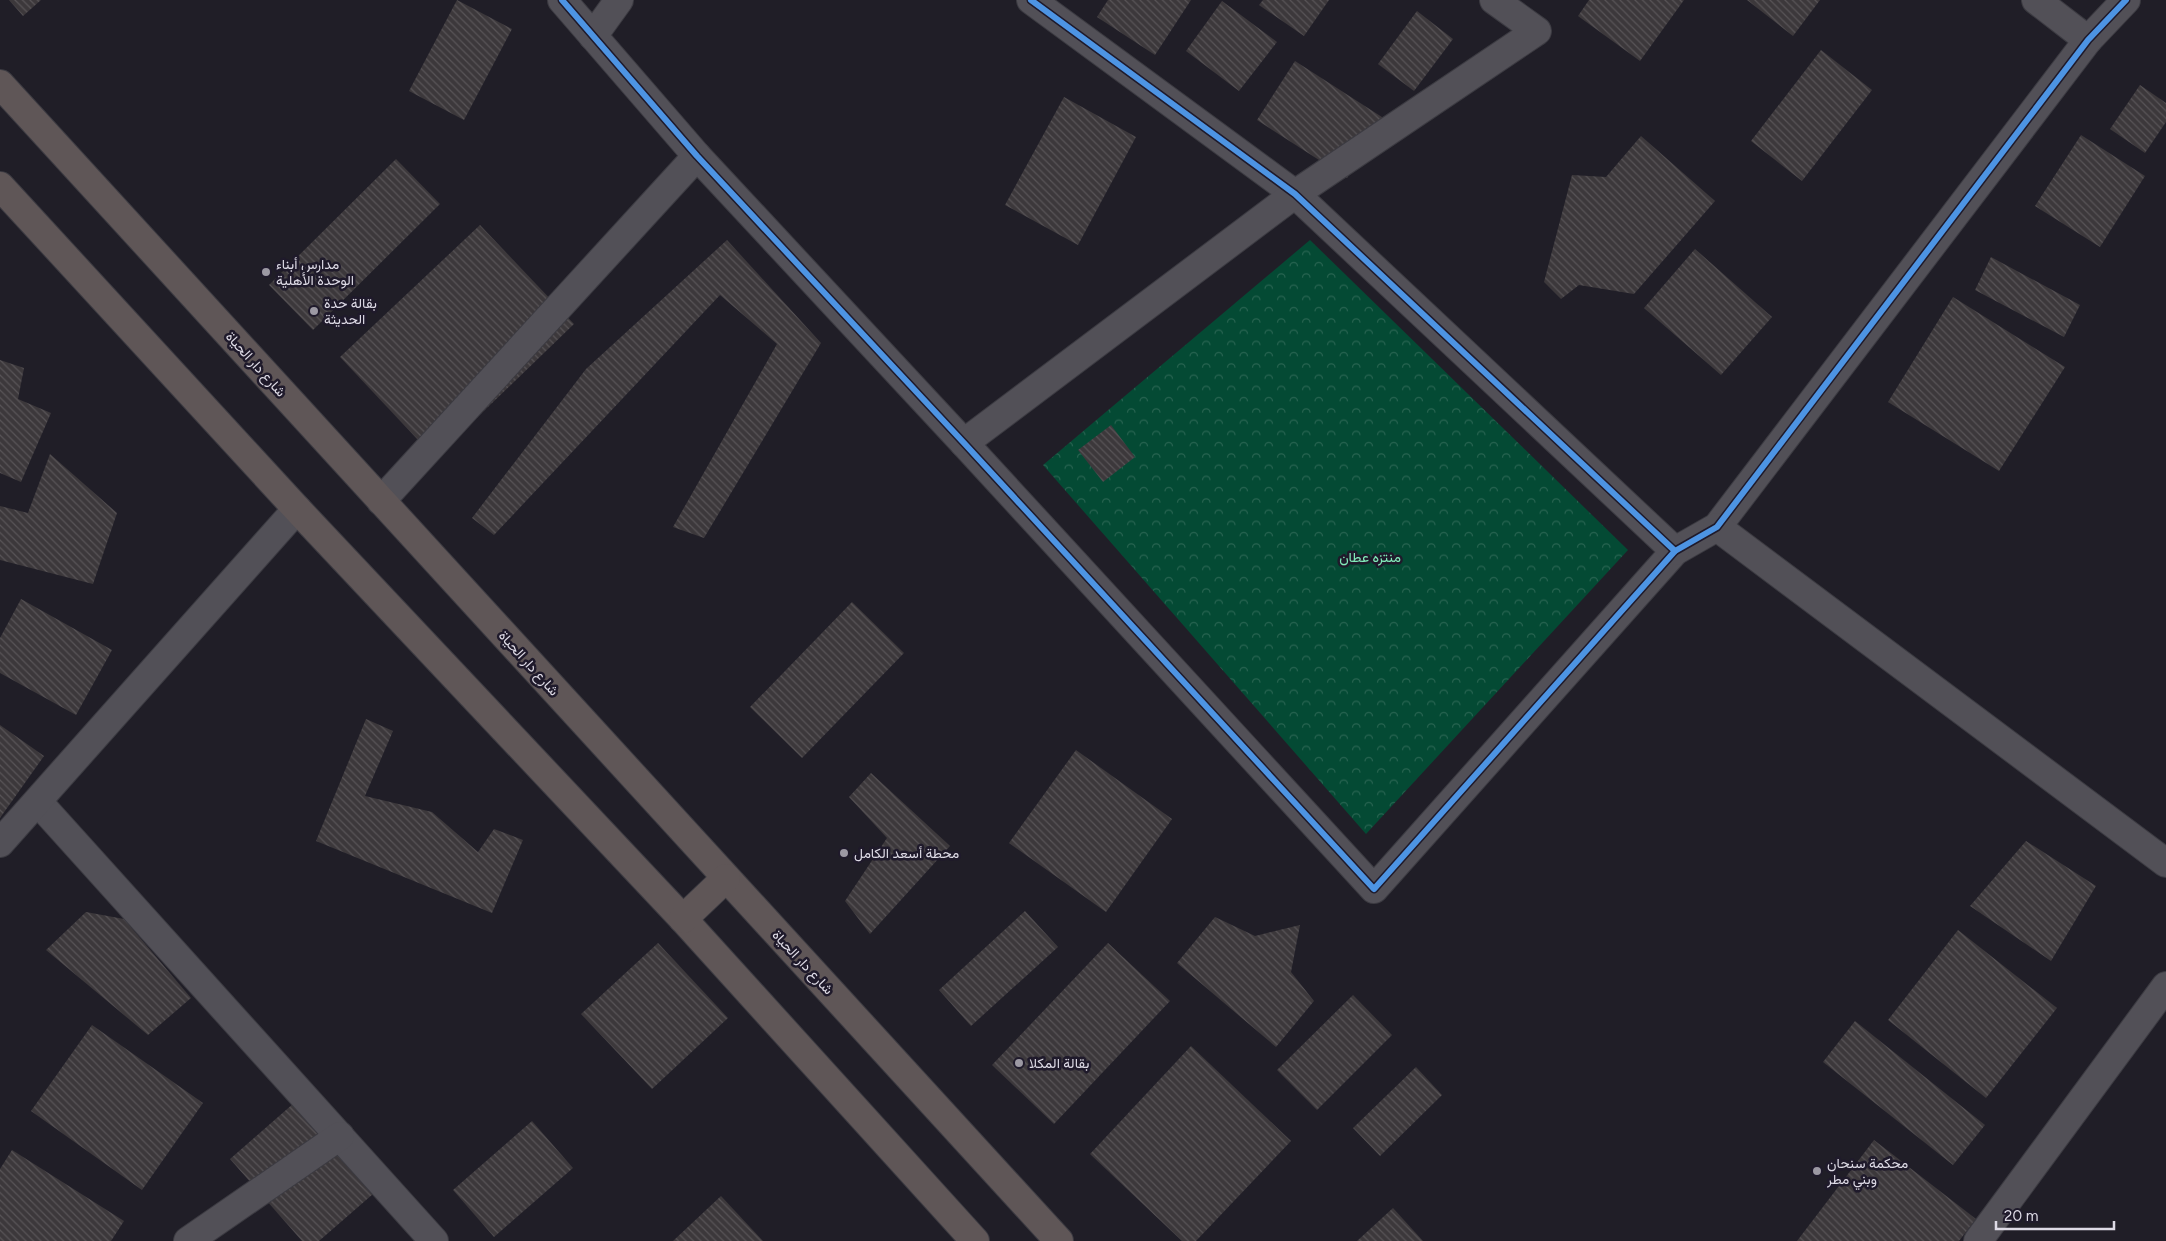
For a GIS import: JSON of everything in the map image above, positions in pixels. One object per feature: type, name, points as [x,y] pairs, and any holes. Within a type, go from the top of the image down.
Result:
[{"type":"main road","name":"شارع دار الحياة","points":[[0,84],[1059,1241]]},
{"type":"main road","points":[[0,186],[297,508],[683,919],[975,1241]]},
{"type":"main road","points":[[683,919],[726,878]]},
{"type":"street","points":[[562,0],[697,156],[964,442],[1374,889],[1675,551],[1717,527],[2088,40],[2126,0]]},
{"type":"street","points":[[593,36],[619,0]]},
{"type":"street","points":[[1031,0],[1295,194],[1675,551]]},
{"type":"street","points":[[964,442],[1295,194],[1537,30],[1494,0]]},
{"type":"street","points":[[2036,0],[2088,40]]},
{"type":"street","points":[[381,500],[697,156]]},
{"type":"street","points":[[0,843],[297,508]]},
{"type":"street","points":[[1717,527],[2166,863]]},
{"type":"street","points":[[38,802],[434,1241]]},
{"type":"street","points":[[1978,1241],[2166,986]]},
{"type":"street","points":[[188,1241],[340,1136]]},
{"type":"green space","name":"منتزه عطان","points":[[1310,240],[1628,550],[1366,834],[1043,465]]},
{"type":"building","points":[[9,0],[41,0],[23,16]]},
{"type":"building","points":[[457,0],[512,29],[464,120],[409,91]]},
{"type":"building","points":[[1108,0],[1191,0],[1155,55],[1097,17]]},
{"type":"building","points":[[1263,0],[1329,0],[1304,36],[1259,5]]},
{"type":"building","points":[[1589,0],[1684,0],[1640,61],[1578,16]]},
{"type":"building","points":[[1747,0],[1820,0],[1793,36]]},
{"type":"building","points":[[1222,1],[1277,42],[1239,91],[1186,51]]},
{"type":"building","points":[[1417,11],[1453,39],[1414,91],[1378,64]]},
{"type":"building","points":[[1821,50],[1872,90],[1802,181],[1751,141]]},
{"type":"building","points":[[1295,61],[1385,119],[1347,178],[1257,120]]},
{"type":"building","points":[[2140,85],[2166,103],[2166,122],[2145,153],[2110,129]]},
{"type":"building","points":[[1064,97],[1136,137],[1078,245],[1005,205]]},
{"type":"building","points":[[2081,135],[2145,176],[2100,247],[2035,206]]},
{"type":"building","points":[[1641,136],[1715,201],[1634,294],[1579,285],[1561,299],[1544,282],[1572,175],[1606,177]]},
{"type":"building","points":[[396,159],[440,204],[313,330],[269,285]]},
{"type":"building","points":[[480,225],[574,324],[435,458],[340,357]]},
{"type":"building","points":[[727,240],[821,343],[704,538],[673,527],[777,344],[720,295],[494,535],[472,518],[586,369]]},
{"type":"building","points":[[1695,249],[1772,317],[1721,375],[1644,308]]},
{"type":"building","points":[[1991,257],[2080,305],[2064,337],[1975,290]]},
{"type":"building","points":[[1953,297],[2065,367],[1999,471],[1888,402]]},
{"type":"building","points":[[0,360],[24,368],[18,399],[51,413],[21,482],[0,473]]},
{"type":"building","points":[[1111,425],[1135,457],[1103,482],[1078,450]]},
{"type":"building","points":[[50,454],[117,513],[93,584],[0,560],[0,506],[28,513]]},
{"type":"building","points":[[21,599],[112,650],[76,715],[0,673],[0,638]]},
{"type":"building","points":[[852,602],[904,653],[802,758],[750,707]]},
{"type":"building","points":[[366,719],[393,731],[365,796],[432,812],[478,852],[494,829],[523,840],[492,913],[316,841]]},
{"type":"building","points":[[0,725],[44,756],[0,818]]},
{"type":"building","points":[[1076,750],[1172,819],[1106,912],[1009,843]]},
{"type":"building","points":[[871,773],[950,846],[870,934],[845,901],[887,838],[849,797]]},
{"type":"building","points":[[2026,841],[2096,886],[2051,961],[1970,906]]},
{"type":"building","points":[[1025,911],[1058,947],[971,1026],[939,990]]},
{"type":"building","points":[[86,912],[124,919],[191,998],[148,1035],[46,950]]},
{"type":"building","points":[[1215,917],[1255,936],[1300,925],[1291,972],[1314,1001],[1276,1047],[1177,963]]},
{"type":"building","points":[[1958,930],[2057,1008],[1986,1098],[1888,1020]]},
{"type":"building","points":[[658,943],[728,1018],[652,1089],[581,1014]]},
{"type":"building","points":[[1108,943],[1170,1001],[1054,1124],[992,1065]]},
{"type":"building","points":[[1353,995],[1392,1035],[1317,1110],[1277,1070]]},
{"type":"building","points":[[1855,1021],[1985,1125],[1953,1165],[1823,1062]]},
{"type":"building","points":[[92,1025],[203,1103],[142,1190],[31,1111]]},
{"type":"building","points":[[1191,1046],[1291,1141],[1196,1241],[1182,1241],[1090,1154]]},
{"type":"building","points":[[1416,1067],[1442,1095],[1380,1156],[1353,1128]]},
{"type":"building","points":[[294,1103],[373,1194],[319,1241],[302,1241],[230,1159]]},
{"type":"building","points":[[532,1121],[573,1168],[494,1237],[453,1190]]},
{"type":"building","points":[[1874,1140],[1976,1219],[1959,1241],[1797,1241]]},
{"type":"building","points":[[12,1150],[124,1221],[111,1241],[0,1241],[0,1169]]},
{"type":"building","points":[[721,1196],[763,1241],[673,1241]]},
{"type":"building","points":[[1393,1208],[1423,1241],[1357,1241]]},
{"type":"cycle path","points":[[562,0],[697,156],[1374,889],[1675,551],[1717,527],[2088,40],[2126,0]]},
{"type":"cycle path","points":[[1031,0],[1295,194],[1675,551]]},
{"type":"place","name":"مدارس أبناء الوحدة الأهلية","points":[[266,272]]},
{"type":"place","name":"بقالة حدة الحديثة","points":[[314,311]]},
{"type":"place","name":"محطة أسعد الكامل","points":[[844,853]]},
{"type":"place","name":"بقالة المكلا","points":[[1019,1063]]},
{"type":"place","name":"محكمة سنحان وبني مطر","points":[[1817,1171]]}]
